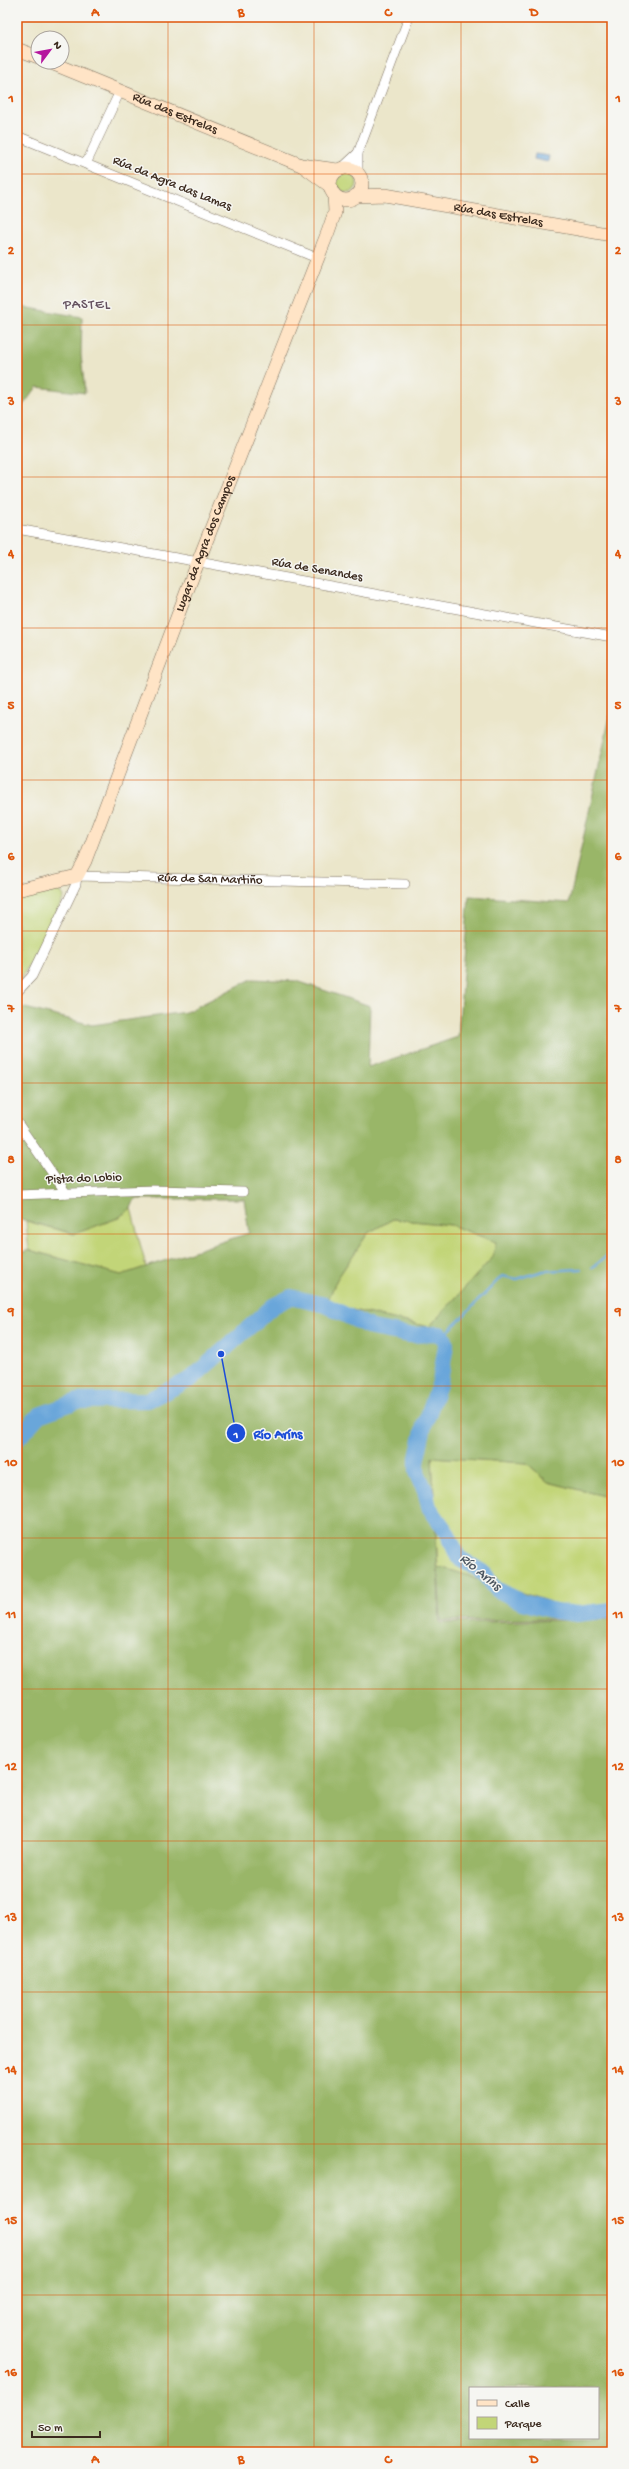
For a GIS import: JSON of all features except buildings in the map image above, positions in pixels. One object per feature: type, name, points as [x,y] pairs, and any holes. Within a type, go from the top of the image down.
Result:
[{"type":"street","points":[[358,153],[331,178],[332,190],[340,198],[352,198],[360,190],[358,153],[409,17]]},
{"type":"street","points":[[17,49],[30,54]]},
{"type":"street","name":"Rúa das Estrelas","points":[[69,70],[301,165],[340,169]]},
{"type":"street","points":[[86,164],[120,91]]},
{"type":"street","name":"Rúa da Agra das Lamas","points":[[17,136],[318,258]]},
{"type":"street","name":"Rúa das Estrelas","points":[[301,165],[332,190]]},
{"type":"street","points":[[340,169],[351,169],[360,178]]},
{"type":"street","name":"Rúa das Estrelas","points":[[360,178],[385,195]]},
{"type":"street","name":"Lugar da Agra dos Campos","points":[[77,876],[85,861],[198,562],[318,258],[335,212],[332,190]]},
{"type":"street","name":"Rúa das Estrelas","points":[[352,198],[385,195],[612,235]]},
{"type":"street","name":"Lugar da Agra dos Campos","points":[[335,212],[352,198]]},
{"type":"street","name":"Rúa de Senandes","points":[[17,529],[612,637]]},
{"type":"street","points":[[17,992],[32,976],[76,884],[77,876]]},
{"type":"street","name":"Rúa de San Martiño","points":[[17,890],[77,876],[405,884]]},
{"type":"street","points":[[17,1122],[66,1193]]},
{"type":"street","name":"Pista do Lobio","points":[[17,1195],[152,1190],[243,1192]]},
{"type":"green space","points":[[343,173],[351,173],[357,179],[357,187],[351,193],[343,193],[337,187],[337,179]]},
{"type":"green space","points":[[17,306],[82,317],[81,355],[85,393],[37,387],[17,413]]},
{"type":"green space","points":[[612,707],[612,1498],[548,1482],[527,1463],[432,1457],[440,1623],[612,1619],[612,2452],[17,2452],[17,1254],[29,1250],[121,1275],[249,1233],[244,1199],[135,1199],[131,1208],[118,1218],[74,1234],[17,1218],[17,1006],[92,1025],[186,1012],[252,979],[297,981],[370,1006],[368,1067],[458,1037],[469,896],[569,903]],"holes":[[[393,1219],[451,1225],[496,1242],[493,1257],[429,1327],[339,1307],[328,1300],[337,1279],[368,1233]]]},
{"type":"green space","points":[[60,890],[64,897],[36,953],[17,985],[17,899]]},
{"type":"green space","points":[[131,1208],[146,1267],[121,1275],[29,1250],[26,1221],[74,1234],[118,1218]]},
{"type":"green space","points":[[393,1219],[451,1225],[496,1242],[493,1257],[429,1327],[339,1307],[328,1300],[337,1279],[368,1233]]},
{"type":"green space","points":[[432,1457],[527,1463],[548,1482],[612,1498],[612,1618],[600,1618],[444,1568],[438,1569]]},
{"type":"green space","points":[[444,1568],[600,1618],[441,1621],[438,1569]]},
{"type":"water","points":[[535,154],[549,156],[548,162],[534,159]]},
{"type":"waterway","points":[[592,1268],[612,1252]]},
{"type":"waterway","points":[[443,1337],[502,1276],[517,1279],[543,1271],[581,1269]]},
{"type":"waterway","name":"Río Aríns","points":[[17,1440],[39,1415],[78,1401],[148,1400],[191,1379],[273,1306],[291,1297],[325,1305],[372,1328],[409,1335],[440,1334],[445,1340],[446,1345],[440,1382],[424,1426],[417,1458],[417,1472],[425,1490],[429,1507],[448,1534],[458,1557],[484,1573],[496,1589],[522,1602],[555,1611],[577,1614],[612,1610]]},
{"type":"place","name":"Río Aríns","points":[[221,1354]]},
{"type":"district","name":"PASTEL","points":[[87,305]]}]
